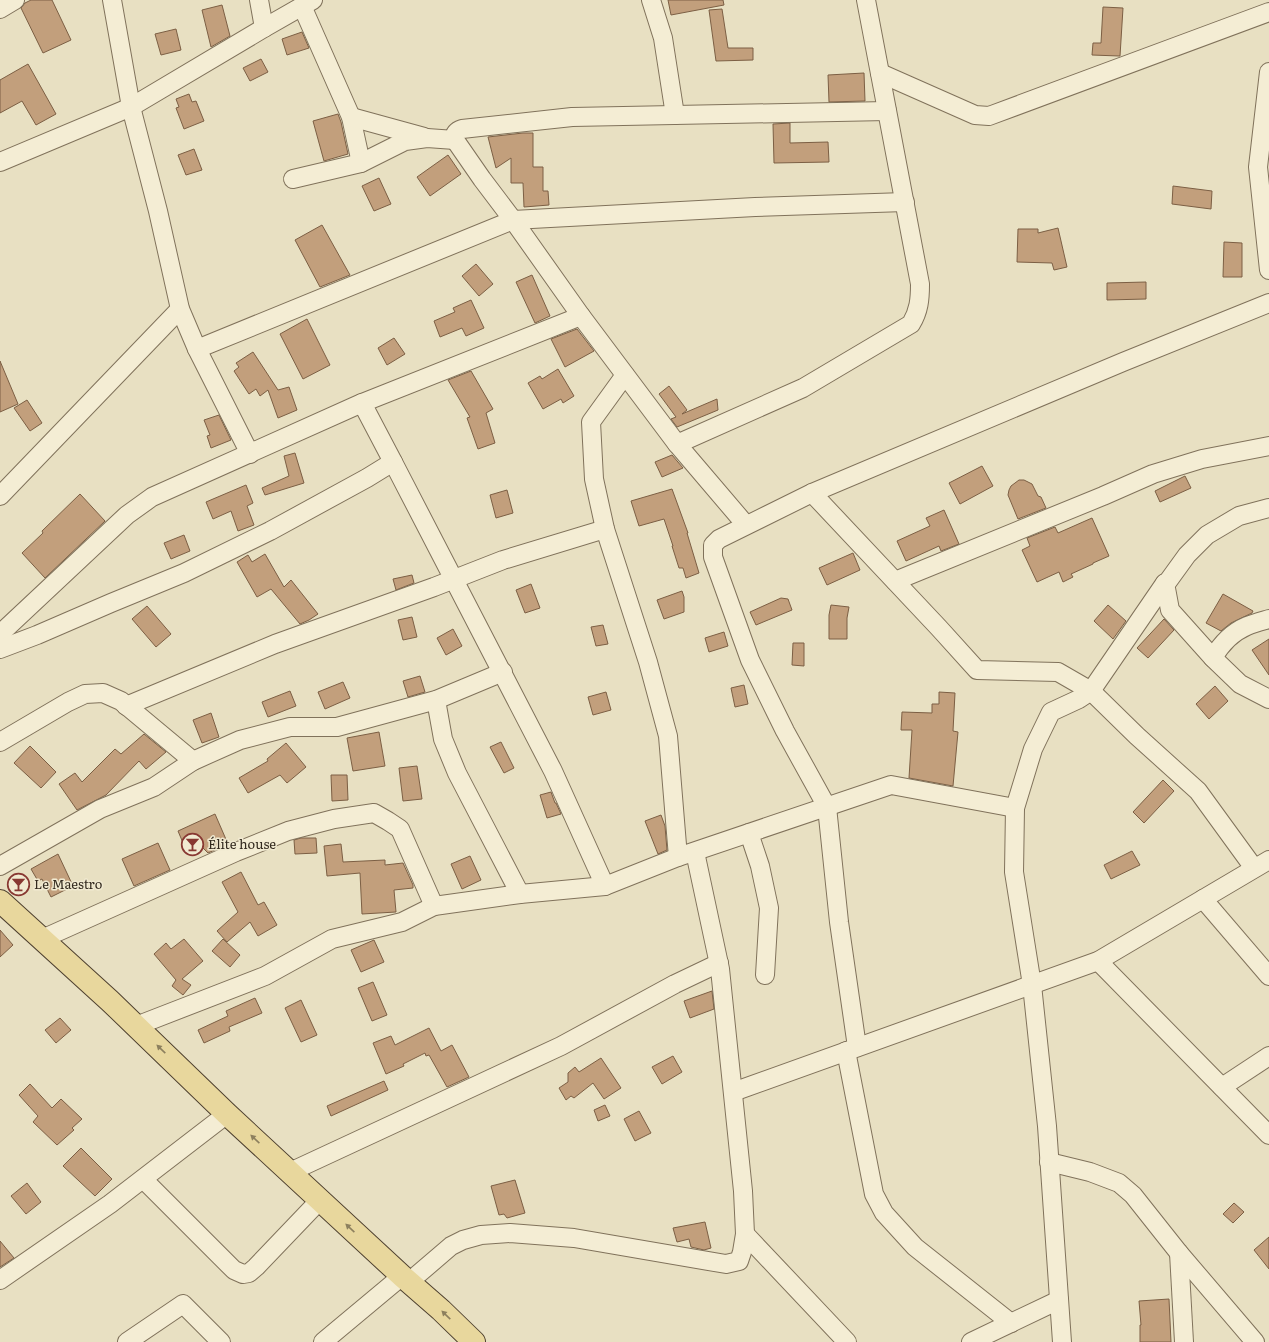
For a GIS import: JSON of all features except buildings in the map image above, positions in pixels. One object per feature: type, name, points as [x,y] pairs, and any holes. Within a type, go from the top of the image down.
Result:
[{"type":"main road","points":[[0,901],[136,1026],[227,1114],[474,1342]]},
{"type":"street","points":[[0,9],[16,0]]},
{"type":"street","points":[[112,0],[131,107],[158,211],[180,309],[197,349],[250,454]]},
{"type":"street","points":[[259,0],[264,28]]},
{"type":"street","points":[[651,0],[663,38],[674,115]]},
{"type":"street","points":[[677,444],[803,388],[911,324],[916,315],[920,302],[920,284],[880,73],[870,1]]},
{"type":"street","points":[[0,162],[131,107],[307,3],[351,117],[361,163]]},
{"type":"street","points":[[880,73],[975,115],[989,116],[1269,12]]},
{"type":"street","points":[[1269,72],[1258,167],[1269,270]]},
{"type":"street","points":[[746,525],[677,444],[625,375],[513,220],[482,180],[455,140],[454,134],[457,130],[462,128],[572,118],[888,111]]},
{"type":"street","points":[[351,117],[427,138],[455,140]]},
{"type":"street","points":[[293,180],[361,163],[405,142],[427,138]]},
{"type":"street","points":[[197,349],[513,220],[755,207],[905,202]]},
{"type":"street","points":[[1011,1323],[915,1247],[884,1213],[874,1194],[851,1049],[827,807],[785,731],[750,660],[712,558],[713,545],[719,539],[812,493],[1116,365],[1269,303]]},
{"type":"street","points":[[1,492],[180,309]]},
{"type":"street","points":[[0,634],[127,515],[152,497],[362,403],[581,316]]},
{"type":"street","points":[[625,375],[592,422],[594,479],[605,529],[648,662],[668,736],[678,857]]},
{"type":"street","points":[[362,403],[553,771],[606,886]]},
{"type":"street","points":[[895,581],[1096,499],[1153,474],[1202,459],[1269,446]]},
{"type":"street","points":[[0,649],[184,573],[270,531],[367,478],[393,462]]},
{"type":"street","points":[[732,1092],[1098,961],[1262,864],[1198,791],[1137,736],[1091,691],[1058,672],[977,670],[812,493]]},
{"type":"street","points":[[1062,1342],[1047,1126],[1032,985],[1014,872],[1015,808],[1033,749],[1051,712],[1079,699],[1091,691],[1165,583],[1166,584],[1187,555],[1207,535],[1239,516],[1269,508]]},
{"type":"street","points":[[126,706],[275,644],[434,588],[503,560],[605,529]]},
{"type":"street","points":[[1165,583],[1170,610],[1213,658],[1240,684],[1269,699]]},
{"type":"street","points":[[1213,658],[1219,648],[1235,633],[1247,626],[1269,620]]},
{"type":"street","points":[[0,866],[100,809],[154,787],[193,761],[240,740],[290,727],[337,727],[436,700],[502,672]]},
{"type":"street","points":[[0,742],[84,694],[103,693],[121,701],[193,761]]},
{"type":"street","points":[[436,700],[443,739],[457,773],[520,894]]},
{"type":"street","points":[[136,1026],[265,976],[332,939],[402,922],[434,906],[520,894],[606,886],[678,857],[890,786],[1015,808]]},
{"type":"street","points":[[42,939],[236,852],[288,831],[334,819],[374,813],[400,829],[434,906]]},
{"type":"street","points":[[749,833],[760,866],[769,908],[765,975]]},
{"type":"street","points":[[323,1342],[450,1246],[462,1240],[481,1235],[510,1233],[574,1238],[726,1264],[739,1261],[745,1234],[743,1191],[719,963],[695,852]]},
{"type":"street","points":[[1203,899],[1269,976]]},
{"type":"street","points":[[1098,961],[1269,1135]]},
{"type":"street","points":[[290,1172],[561,1046],[675,984],[719,963]]},
{"type":"street","points":[[1222,1087],[1269,1056]]},
{"type":"street","points":[[0,1280],[110,1204],[227,1114]]},
{"type":"street","points":[[1049,1162],[1090,1172],[1119,1183],[1133,1195],[1179,1253],[1255,1342]]},
{"type":"street","points":[[143,1179],[234,1270],[243,1274],[249,1273],[256,1267],[320,1200]]},
{"type":"street","points":[[745,1234],[848,1342]]},
{"type":"street","points":[[1179,1253],[1184,1342]]},
{"type":"street","points":[[971,1342],[1059,1300]]},
{"type":"street","points":[[126,1342],[183,1304],[221,1342]]},
{"type":"place","name":"Élite house","points":[[192,844]]},
{"type":"place","name":"Le Maestro","points":[[19,884]]}]
